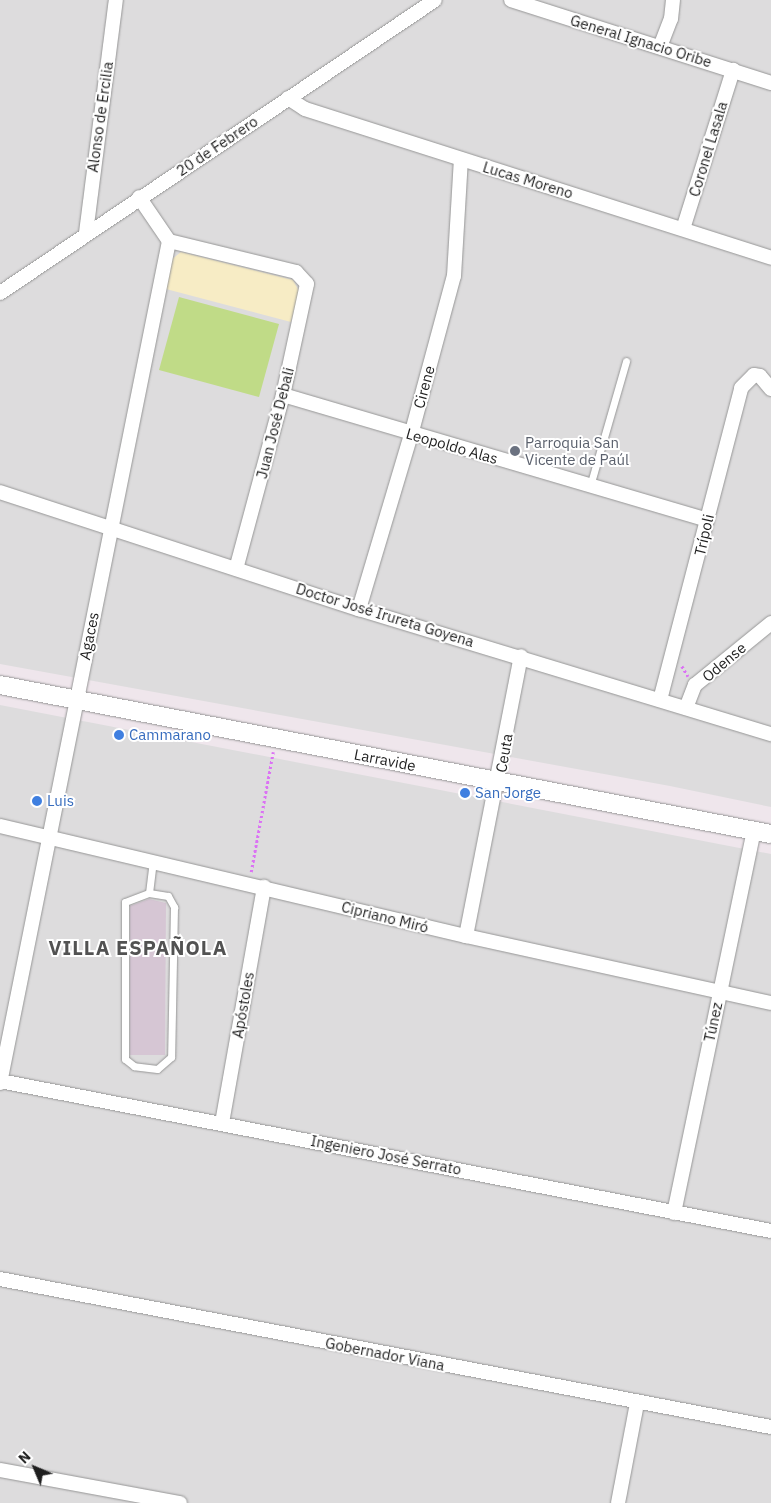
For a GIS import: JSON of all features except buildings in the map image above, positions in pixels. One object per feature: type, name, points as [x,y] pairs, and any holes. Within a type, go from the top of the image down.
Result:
[{"type":"street","name":"Alonso de Ercilia","points":[[86,233],[116,0]]},
{"type":"street","name":"20 de Febrero","points":[[0,293],[139,197],[435,0]]},
{"type":"street","name":"General Ignacio Oribe","points":[[511,0],[771,83]]},
{"type":"street","points":[[660,47],[671,19],[673,0]]},
{"type":"street","name":"Coronel Lasala","points":[[683,229],[733,70]]},
{"type":"street","name":"Lucas Moreno","points":[[288,98],[305,109],[771,258]]},
{"type":"street","name":"Cirene","points":[[359,609],[412,435],[454,276],[461,159]]},
{"type":"street","points":[[139,197],[168,241]]},
{"type":"street","name":"Juan José Debali","points":[[168,241],[296,272],[303,276],[307,284],[283,395],[236,569]]},
{"type":"street","name":"Agaces","points":[[0,1082],[168,241]]},
{"type":"street","points":[[0,278],[15,283]]},
{"type":"street","name":"Trípoli","points":[[660,700],[741,388],[754,376],[760,376],[771,389]]},
{"type":"street","name":"Leopoldo Alas","points":[[283,395],[412,435],[708,520]]},
{"type":"street","name":"Doctor José Irureta Goyena","points":[[0,492],[359,609],[521,656],[771,734]]},
{"type":"street","name":"Odense","points":[[686,708],[695,685],[771,623]]},
{"type":"street","name":"Ceuta","points":[[466,936],[499,781],[521,656]]},
{"type":"street","name":"Larravide","points":[[0,685],[763,832]]},
{"type":"street","name":"Cipriano Miró","points":[[0,826],[466,936],[771,1003]]},
{"type":"street","name":"Túnez","points":[[674,1213],[720,992],[763,832]]},
{"type":"street","name":"Apóstoles","points":[[222,1123],[264,887]]},
{"type":"street","name":"Ingeniero José Serrato","points":[[0,1082],[222,1123],[771,1231]]},
{"type":"street","name":"Gobernador Viana","points":[[0,1279],[637,1403],[771,1427]]},
{"type":"street","points":[[618,1503],[637,1403]]},
{"type":"street","points":[[0,1470],[151,1500],[180,1503]]},
{"type":"lane","points":[[590,486],[626,361]]},
{"type":"lane","points":[[148,893],[153,862]]},
{"type":"lane","points":[[148,893],[168,896],[174,906],[171,1058],[157,1069],[134,1066],[125,1059],[125,902],[148,893]]},
{"type":"path","points":[[674,651],[695,685]]},
{"type":"path","points":[[249,884],[275,738]]},
{"type":"shaded area","points":[[0,0],[771,0],[771,807],[670,786],[0,664]]},
{"type":"shaded area","points":[[181,252],[293,280],[299,291],[291,322],[166,289],[171,260]]},
{"type":"shaded area","points":[[0,705],[771,854],[771,1503],[0,1503]]},
{"type":"green space","points":[[179,297],[279,324],[259,397],[159,370]]},
{"type":"place","name":"Parroquia San Vicente de Paúl","points":[[515,451]]},
{"type":"place","name":"Cammarano","points":[[119,735]]},
{"type":"place","name":"San Jorge","points":[[465,793]]},
{"type":"place","name":"Luis","points":[[37,801]]},
{"type":"district","name":"VILLA ESPAÑOLA","points":[[138,947]]}]
